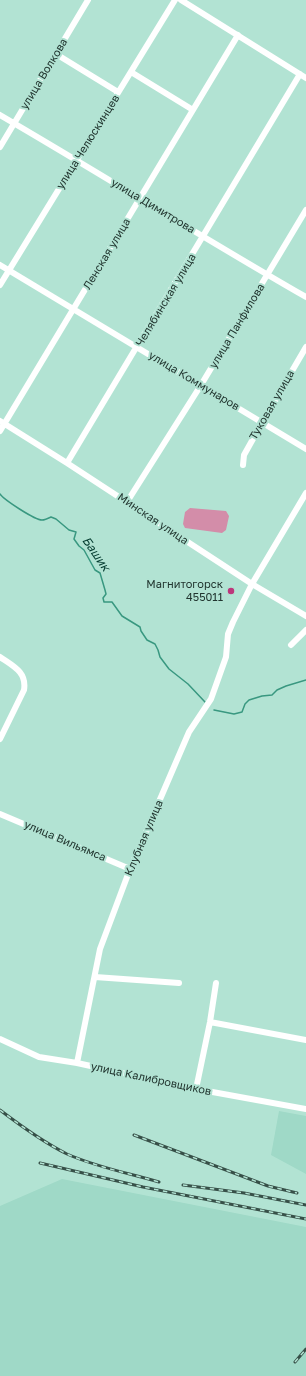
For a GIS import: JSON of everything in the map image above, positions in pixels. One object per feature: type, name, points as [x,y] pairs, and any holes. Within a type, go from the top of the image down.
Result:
[{"type":"street","name":"улица Волкова","points":[[0,147],[88,0]]},
{"type":"street","name":"улица Челюскинцев","points":[[0,285],[175,0]]},
{"type":"street","points":[[181,0],[303,76]]},
{"type":"street","name":"Ленская улица","points":[[0,431],[2,422],[73,310],[238,35]]},
{"type":"street","points":[[56,54],[118,92]]},
{"type":"street","points":[[131,72],[193,110]]},
{"type":"street","name":"Челябинская улица","points":[[67,463],[203,237],[303,76]]},
{"type":"street","name":"улица Димитрова","points":[[0,115],[306,297]]},
{"type":"street","name":"улица Панфилова","points":[[127,502],[201,385],[306,210]]},
{"type":"street","name":"улица Коммунаров","points":[[0,265],[306,449]]},
{"type":"street","name":"Туковая улица","points":[[243,464],[244,454],[258,430],[264,424],[278,395],[306,347]]},
{"type":"street","name":"Минская улица","points":[[2,422],[252,584],[306,616]]},
{"type":"street","name":"Клубная улица","points":[[77,1063],[100,949],[130,869],[189,732],[211,699],[226,657],[228,634],[233,622],[252,584],[306,493]]},
{"type":"street","points":[[291,645],[306,630]]},
{"type":"street","points":[[0,657],[18,670],[23,676],[25,683],[24,690],[0,739]]},
{"type":"street","name":"улица Вильямса","points":[[0,814],[130,869]]},
{"type":"street","points":[[95,977],[178,983]]},
{"type":"street","points":[[196,1089],[210,1022],[216,983]]},
{"type":"street","points":[[210,1022],[306,1040]]},
{"type":"street","name":"улица Калибровщиков","points":[[0,1039],[38,1057],[77,1063],[196,1089],[306,1109]]},
{"type":"shaded area","points":[[190,508],[226,511],[229,516],[226,530],[222,533],[185,528],[183,524],[185,512]]},
{"type":"shaded area","points":[[279,1111],[306,1116],[306,1174],[271,1155]]},
{"type":"shaded area","points":[[62,1179],[306,1227],[306,1376],[0,1376],[0,1206]]},
{"type":"waterway","name":"Башик","points":[[0,494],[13,505],[33,517],[42,520],[51,517],[56,519],[69,530],[76,532],[74,539],[84,550],[95,570],[100,573],[106,594],[103,598],[104,602],[112,602],[122,616],[140,627],[147,640],[155,644],[160,657],[169,669],[188,684],[205,702]]},
{"type":"waterway","name":"Башик","points":[[214,710],[234,714],[242,712],[245,704],[249,700],[272,695],[277,690],[286,686],[306,680]]},
{"type":"railway","points":[[0,1110],[32,1134],[78,1159],[159,1182]]},
{"type":"railway","points":[[134,1135],[268,1186],[297,1193]]},
{"type":"railway","points":[[40,1163],[143,1187],[306,1219]]},
{"type":"railway","points":[[183,1185],[244,1193],[306,1205]]},
{"type":"railway","points":[[295,1362],[306,1349]]},
{"type":"place","name":"Магнитогорск 455011","points":[[231,591]]}]
